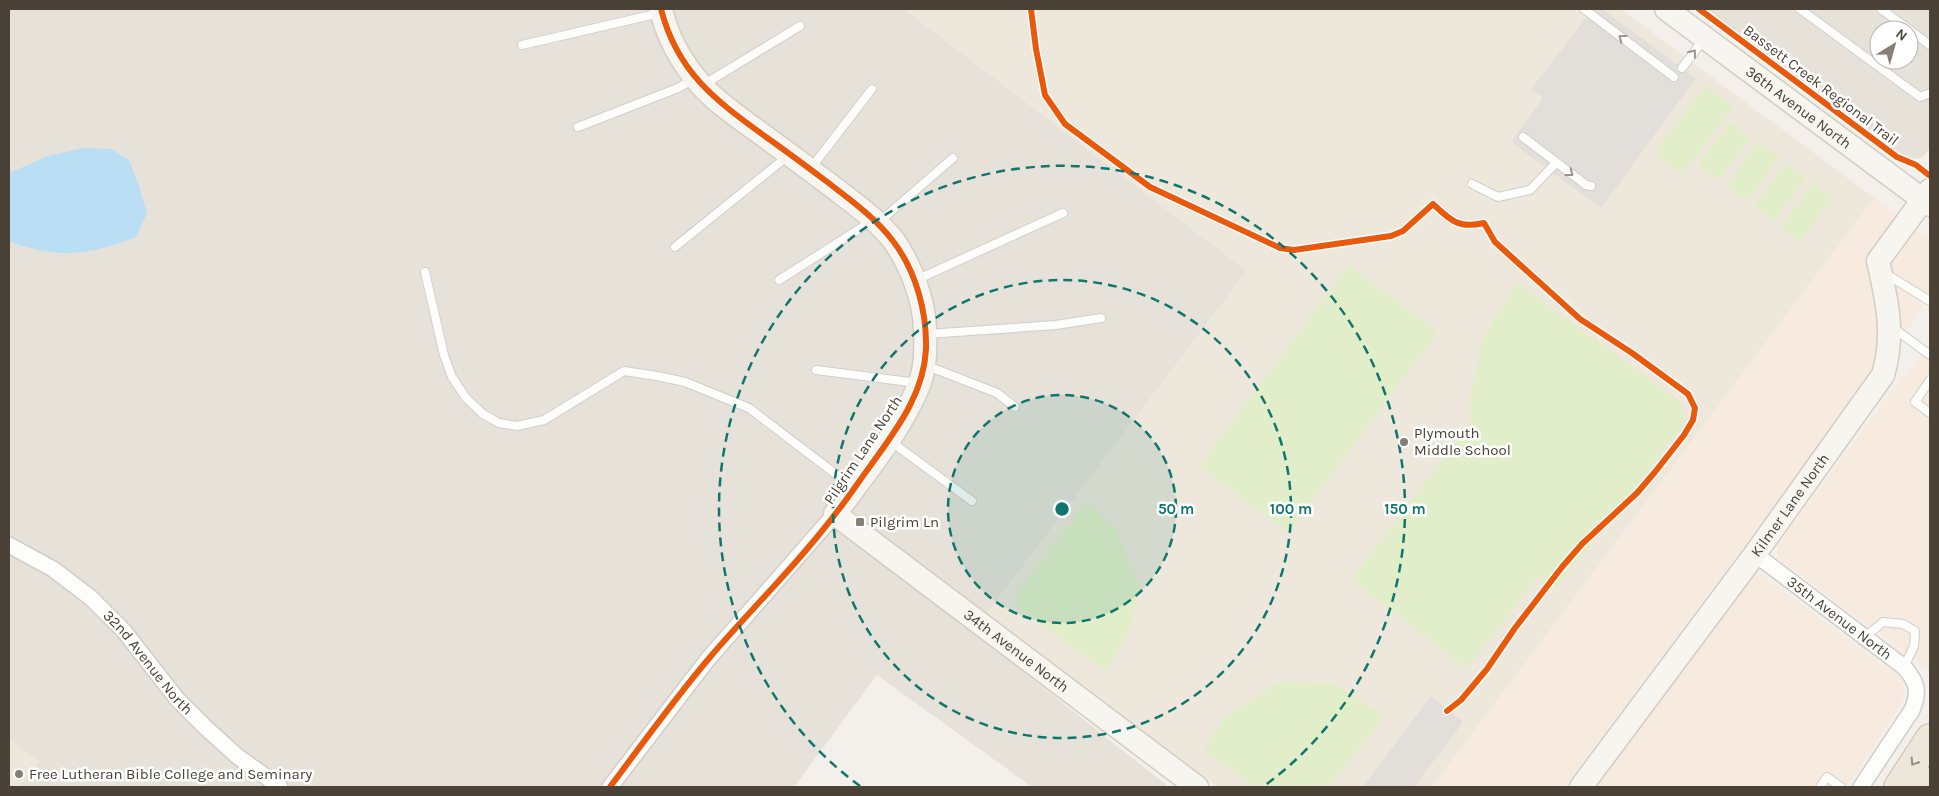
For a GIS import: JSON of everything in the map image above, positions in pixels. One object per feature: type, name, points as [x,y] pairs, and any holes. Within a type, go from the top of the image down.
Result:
[{"type":"highway","points":[[1898,787],[1930,738]]},
{"type":"highway","points":[[1926,787],[1930,782]]},
{"type":"street","name":"36th Avenue North","points":[[1666,9],[1928,198]]},
{"type":"street","name":"Pilgrim Lane North","points":[[610,787],[708,659],[835,514],[889,440],[907,412],[922,374],[926,350],[924,318],[914,281],[903,255],[893,240],[876,222],[790,154],[728,110],[699,82],[680,57],[661,11]]},
{"type":"street","name":"Kilmer Lane North","points":[[1581,787],[1755,554],[1883,375],[1889,356],[1890,326],[1878,261],[1928,198]]},
{"type":"street","name":"34th Avenue North","points":[[835,514],[1197,787]]},
{"type":"street","name":"32nd Avenue North","points":[[9,545],[53,569],[91,598],[124,631],[177,699],[204,727],[237,756],[280,787]]},
{"type":"street","name":"35th Avenue North","points":[[1755,554],[1865,637],[1904,668],[1913,678],[1917,690],[1912,710],[1861,787]]},
{"type":"lane","points":[[1584,9],[1674,77]]},
{"type":"lane","points":[[1800,9],[1920,97],[1930,93]]},
{"type":"lane","points":[[1881,9],[1930,45]]},
{"type":"lane","points":[[522,45],[661,11]]},
{"type":"lane","points":[[578,127],[678,88],[699,82],[800,26]]},
{"type":"lane","points":[[1682,68],[1705,38]]},
{"type":"lane","points":[[810,170],[872,88]]},
{"type":"lane","points":[[1523,137],[1586,185],[1590,186]]},
{"type":"lane","points":[[675,247],[790,154]]},
{"type":"lane","points":[[779,280],[876,222],[953,158]]},
{"type":"lane","points":[[1472,184],[1498,197],[1530,190],[1556,163]]},
{"type":"lane","points":[[914,281],[1063,213]]},
{"type":"lane","points":[[1880,270],[1930,301]]},
{"type":"lane","points":[[425,272],[444,354],[452,377],[466,398],[483,414],[499,423],[518,426],[544,420],[624,372],[657,376],[685,382],[749,408],[854,488]]},
{"type":"lane","points":[[925,334],[1056,324],[1101,318]]},
{"type":"lane","points":[[1890,326],[1930,355]]},
{"type":"lane","points":[[816,370],[922,374],[997,394],[1015,407]]},
{"type":"lane","points":[[1930,380],[1915,402],[1930,413]]},
{"type":"lane","points":[[889,440],[972,501]]},
{"type":"lane","points":[[1865,637],[1883,622],[1903,624],[1916,631],[1914,646],[1904,668]]},
{"type":"lane","points":[[1820,787],[1827,778],[1841,787]]},
{"type":"shaded area","points":[[9,9],[904,9],[1247,271],[973,632],[1169,787],[1032,787],[877,675],[794,787],[19,787],[38,761],[9,739]]},
{"type":"shaded area","name":"Plymouth Middle School","points":[[904,9],[1621,9],[1874,198],[1432,787],[1218,787],[987,613],[1247,271]]},
{"type":"shaded area","points":[[1593,9],[1602,9],[1696,78],[1601,208],[1511,142],[1543,98],[1531,89]]},
{"type":"shaded area","points":[[1705,9],[1930,9],[1930,147],[1923,157],[1914,159],[1898,155]]},
{"type":"shaded area","points":[[1874,198],[1930,239],[1930,298],[1564,787],[1432,787]]},
{"type":"shaded area","points":[[1930,344],[1930,671],[1781,561],[1777,553],[1778,544],[1875,413]]},
{"type":"shaded area","points":[[1751,576],[1764,577],[1898,676],[1904,685],[1904,696],[1899,709],[1846,787],[1595,787]]},
{"type":"shaded area","points":[[1431,696],[1463,722],[1414,787],[1363,787]]},
{"type":"shaded area","name":"Free Lutheran Bible College and Seminary","points":[[9,739],[39,761],[19,787],[9,787]]},
{"type":"green space","points":[[1706,85],[1733,107],[1682,174],[1654,153]]},
{"type":"green space","points":[[1730,122],[1751,137],[1719,180],[1698,165]]},
{"type":"green space","points":[[1758,142],[1779,157],[1747,201],[1726,186]]},
{"type":"green space","points":[[1786,163],[1806,178],[1774,221],[1754,206]]},
{"type":"green space","points":[[1812,183],[1832,198],[1800,242],[1780,227]]},
{"type":"green space","points":[[1349,265],[1438,332],[1289,533],[1199,466]]},
{"type":"green space","points":[[1517,283],[1681,402],[1684,424],[1553,592],[1539,575],[1467,669],[1351,579],[1470,424],[1470,399],[1482,340]]},
{"type":"green space","points":[[1087,502],[1117,532],[1139,585],[1131,628],[1106,671],[1018,608],[1015,596]]},
{"type":"green space","points":[[1278,682],[1332,683],[1384,716],[1330,787],[1254,787],[1203,749],[1224,719]]},
{"type":"water","points":[[84,148],[111,149],[129,160],[147,213],[136,237],[97,250],[71,253],[45,251],[9,241],[9,173],[48,156]]},
{"type":"cycle path","points":[[610,787],[698,672],[791,568],[849,495],[907,411],[920,381],[926,349],[922,306],[914,279],[901,253],[886,232],[861,209],[730,110],[700,83],[677,50],[661,9]]},
{"type":"cycle path","points":[[1031,9],[1045,95],[1065,124],[1150,187],[1280,248],[1294,250],[1391,236],[1403,231],[1433,204],[1456,222],[1468,225],[1484,223],[1495,242],[1580,319],[1632,353],[1688,394],[1695,408],[1693,420],[1684,435],[1637,493],[1582,544],[1562,567],[1515,628],[1487,669],[1461,700],[1447,711]]},
{"type":"cycle path","name":"Bassett Creek Regional Trail","points":[[1699,9],[1897,157],[1916,165],[1930,176]]},
{"type":"place","name":"Plymouth Middle School","points":[[1404,442]]},
{"type":"place","name":"Pilgrim Ln","points":[[860,522]]},
{"type":"place","name":"Free Lutheran Bible College and Seminary","points":[[19,774]]}]
